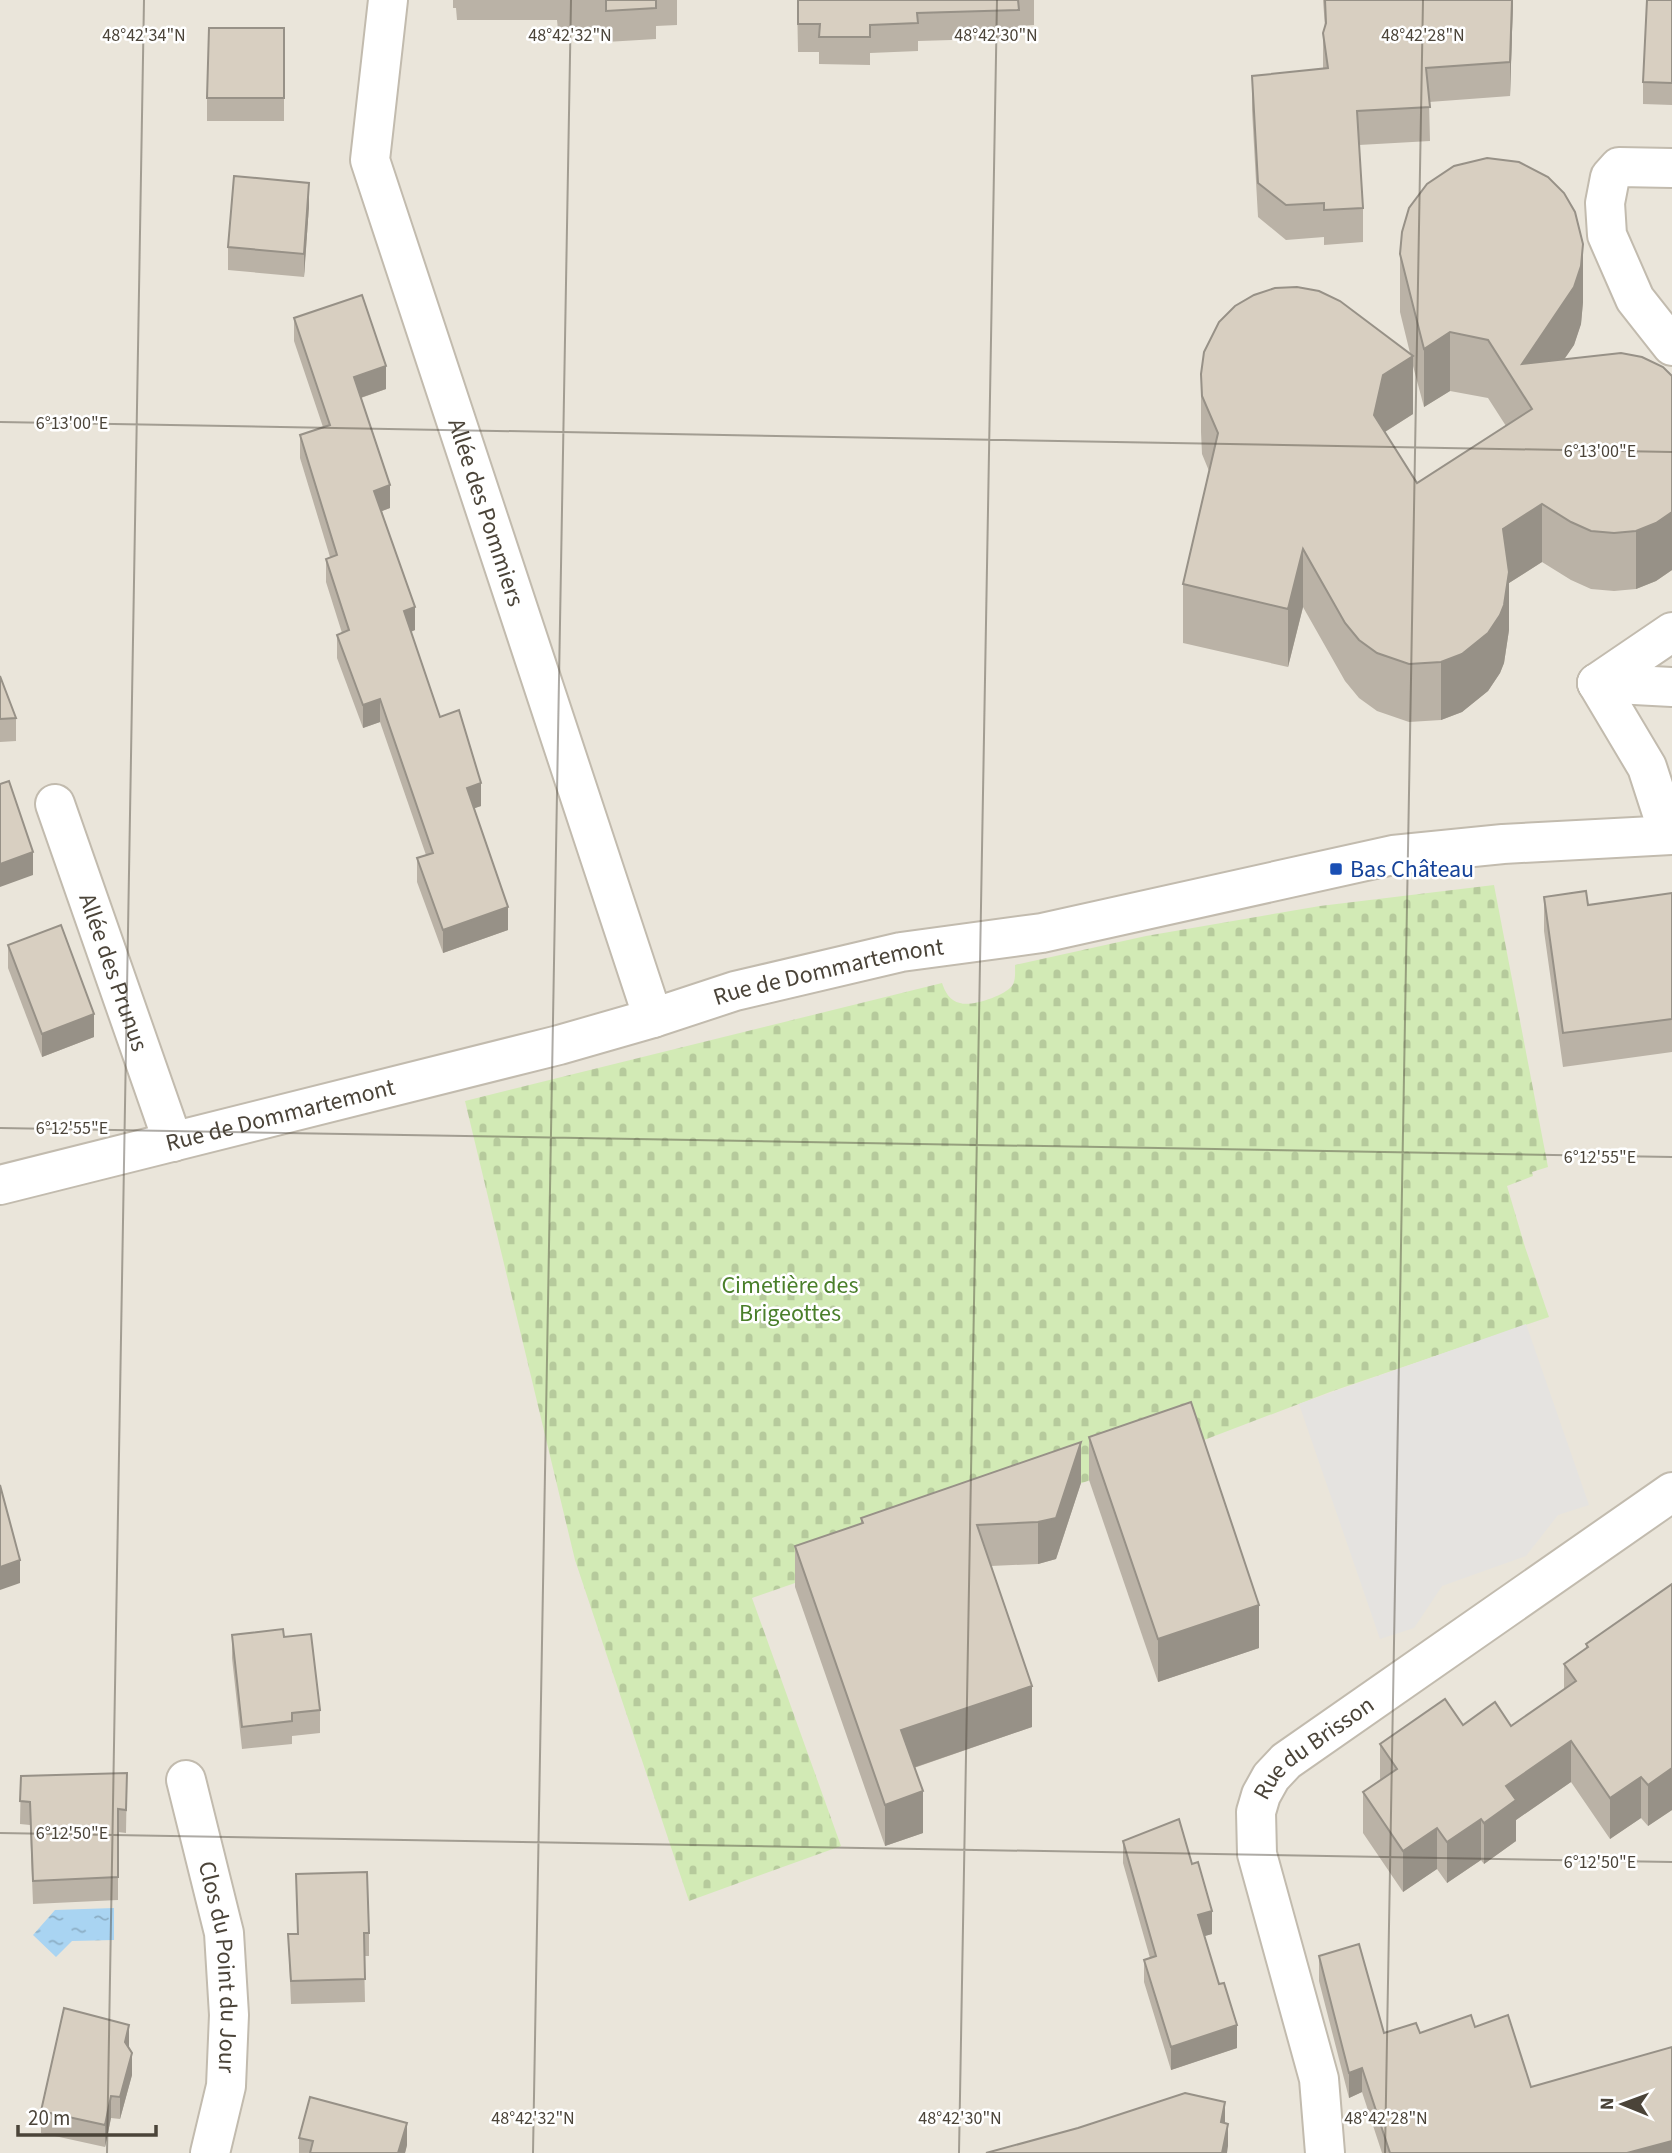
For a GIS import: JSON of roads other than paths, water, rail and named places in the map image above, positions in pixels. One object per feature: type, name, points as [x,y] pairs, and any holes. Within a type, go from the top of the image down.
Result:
[{"type":"street","name":"Allée des Pommiers","points":[[388,0],[370,160],[653,1018]]},
{"type":"street","points":[[1672,168],[1619,167],[1610,177],[1605,203],[1607,235],[1635,299],[1672,346]]},
{"type":"street","points":[[1597,683],[1672,632]]},
{"type":"street","points":[[1597,683],[1672,687]]},
{"type":"street","points":[[1597,683],[1647,767],[1671,835]]},
{"type":"street","name":"Allée des Prunus","points":[[55,804],[173,1142]]},
{"type":"street","name":"Rue de Dommartemont","points":[[0,1185],[559,1045],[735,991],[901,952],[1042,933],[1393,855],[1503,844],[1671,835]]},
{"type":"street","name":"Rue du Brisson","points":[[1325,2153],[1319,2079],[1257,1854],[1256,1812],[1261,1795],[1271,1777],[1286,1762],[1672,1492]]},
{"type":"street","name":"Clos du Point du Jour","points":[[186,1780],[224,1933],[228,2001],[226,2086],[210,2153]]},
{"type":"water","points":[[114,1908],[114,1940],[72,1941],[56,1957],[33,1935],[55,1910]]},
{"type":"place","name":"Bas Château","points":[[1336,869]]},
{"type":"park label","name":"Cimetière des Brigeottes","points":[[790,1299]]}]
